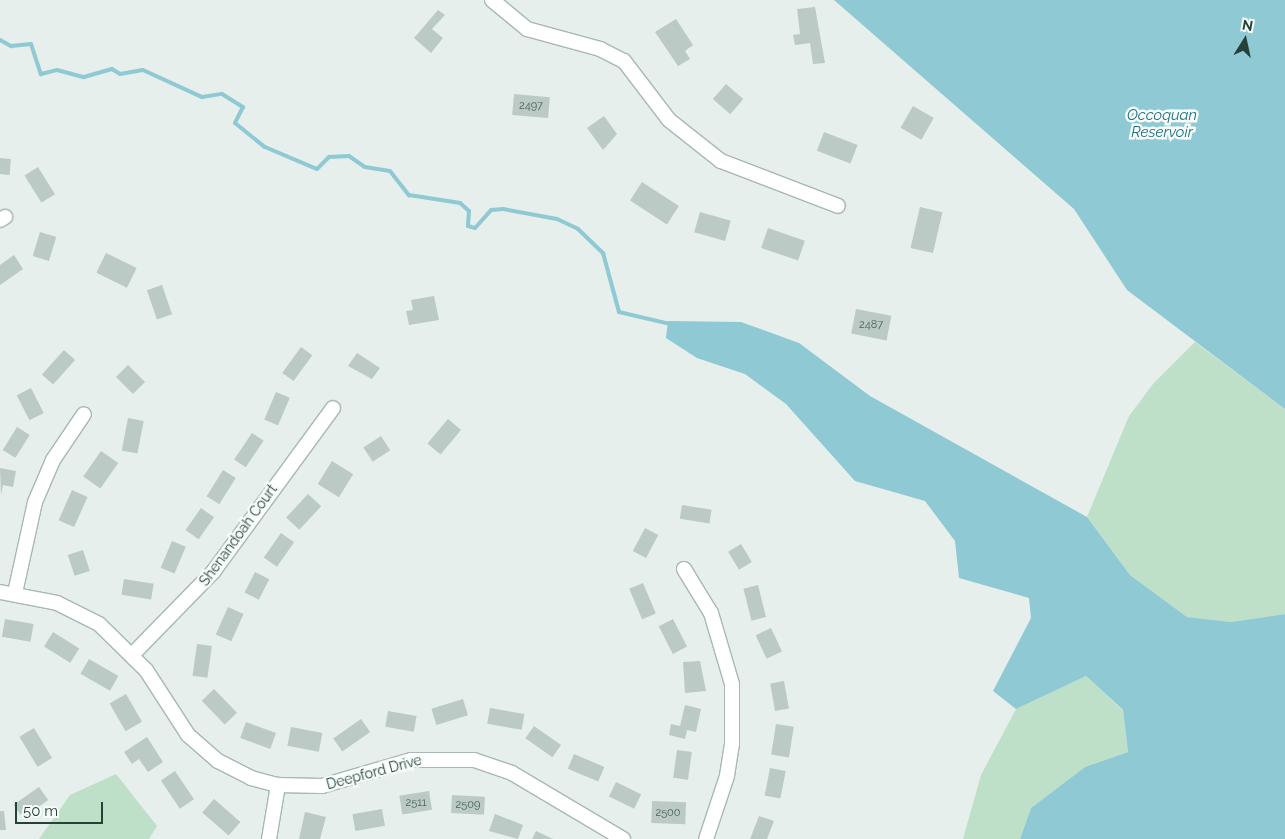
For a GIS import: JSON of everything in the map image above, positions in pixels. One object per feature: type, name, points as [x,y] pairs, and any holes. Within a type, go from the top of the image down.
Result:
[{"type":"street","points":[[492,0],[527,29],[600,48],[624,61],[668,120],[721,161],[838,206]]},
{"type":"street","name":"Shenandoah Court","points":[[133,654],[213,572],[333,408]]},
{"type":"street","points":[[15,593],[35,502],[53,460],[84,414]]},
{"type":"street","points":[[684,569],[711,614],[732,684],[727,776],[706,839]]},
{"type":"street","name":"Deepford Drive","points":[[0,592],[15,593],[79,612],[133,654],[188,735],[205,752],[236,772],[278,785],[322,786],[427,758],[474,760],[512,773],[623,839]]},
{"type":"street","points":[[269,839],[278,785]]},
{"type":"green space","points":[[1195,342],[1285,409],[1285,614],[1231,622],[1187,617],[1130,575],[1087,517],[1129,416],[1153,384]]},
{"type":"green space","points":[[1086,676],[1123,711],[1128,752],[1085,767],[1031,808],[1020,839],[963,839],[981,775],[1016,709]]},
{"type":"green space","points":[[116,774],[157,826],[149,839],[39,839],[70,795]]},
{"type":"water","name":"Occoquan Reservoir","points":[[834,0],[1285,0],[1285,409],[1127,290],[1074,209]]},
{"type":"water","points":[[668,321],[741,322],[799,343],[870,396],[1087,517],[1130,575],[1187,617],[1231,622],[1285,614],[1285,839],[1020,839],[1031,808],[1085,767],[1128,752],[1123,710],[1086,676],[1016,709],[993,691],[1031,618],[1029,598],[959,578],[955,541],[925,501],[855,481],[786,404],[745,374],[697,358],[666,338]]},
{"type":"building","points":[[815,7],[825,63],[813,64],[810,43],[795,45],[793,35],[800,34],[797,9]]},
{"type":"building","points":[[438,10],[445,15],[432,29],[443,38],[431,53],[414,38]]},
{"type":"building","points":[[676,19],[693,45],[685,51],[690,59],[678,66],[655,32]]},
{"type":"building","points":[[726,84],[743,99],[730,114],[713,99]]},
{"type":"building","points":[[514,94],[550,97],[548,118],[512,115]]},
{"type":"building","points":[[913,106],[934,118],[921,140],[900,128]]},
{"type":"building","points":[[604,116],[617,134],[603,150],[587,128]]},
{"type":"building","points":[[824,132],[858,145],[850,164],[817,151]]},
{"type":"building","points":[[0,158],[11,159],[10,175],[0,174]]},
{"type":"building","points":[[38,167],[55,194],[41,203],[24,175]]},
{"type":"building","points":[[642,182],[679,206],[667,224],[630,200]]},
{"type":"building","points":[[920,207],[942,212],[933,253],[911,248]]},
{"type":"building","points":[[700,212],[731,221],[725,241],[694,232]]},
{"type":"building","points":[[768,228],[805,241],[798,261],[761,248]]},
{"type":"building","points":[[40,232],[56,237],[49,261],[33,256]]},
{"type":"building","points":[[106,253],[137,268],[127,288],[96,273]]},
{"type":"building","points":[[14,255],[23,269],[0,285],[0,265]]},
{"type":"building","points":[[162,285],[172,314],[157,320],[147,290]]},
{"type":"building","points":[[434,296],[439,320],[409,325],[406,311],[413,310],[411,300]]},
{"type":"building","points":[[856,309],[891,316],[887,340],[851,334]]},
{"type":"building","points":[[301,347],[312,355],[294,381],[282,373]]},
{"type":"building","points":[[64,350],[75,360],[53,385],[42,375]]},
{"type":"building","points":[[357,353],[380,368],[372,379],[348,366]]},
{"type":"building","points":[[128,365],[145,382],[133,394],[116,377]]},
{"type":"building","points":[[31,388],[44,413],[29,420],[17,395]]},
{"type":"building","points":[[276,392],[290,398],[278,425],[264,420]]},
{"type":"building","points":[[128,418],[144,421],[137,453],[122,450]]},
{"type":"building","points":[[448,419],[461,430],[440,454],[427,444]]},
{"type":"building","points":[[17,427],[30,435],[15,458],[3,450]]},
{"type":"building","points":[[252,433],[264,441],[246,467],[234,460]]},
{"type":"building","points":[[381,436],[390,450],[373,462],[363,447]]},
{"type":"building","points":[[101,451],[118,463],[100,488],[83,476]]},
{"type":"building","points":[[332,461],[353,474],[339,497],[318,484]]},
{"type":"building","points":[[0,468],[16,471],[13,487],[3,485],[1,495]]},
{"type":"building","points":[[223,470],[236,478],[219,504],[207,496]]},
{"type":"building","points":[[72,490],[88,497],[74,527],[59,520]]},
{"type":"building","points":[[308,494],[321,506],[299,530],[286,517]]},
{"type":"building","points":[[682,505],[712,510],[709,524],[680,519]]},
{"type":"building","points":[[201,508],[214,517],[199,539],[186,530]]},
{"type":"building","points":[[645,528],[658,535],[646,558],[633,551]]},
{"type":"building","points":[[281,533],[294,542],[277,567],[264,558]]},
{"type":"building","points":[[172,541],[186,547],[174,574],[161,568]]},
{"type":"building","points":[[741,544],[752,562],[739,570],[728,552]]},
{"type":"building","points":[[83,550],[90,571],[75,576],[68,555]]},
{"type":"building","points":[[255,572],[269,579],[259,600],[245,592]]},
{"type":"building","points":[[124,579],[154,584],[151,599],[121,595]]},
{"type":"building","points":[[643,583],[656,613],[642,619],[629,589]]},
{"type":"building","points":[[758,585],[766,617],[751,621],[743,589]]},
{"type":"building","points":[[228,607],[244,614],[231,641],[216,634]]},
{"type":"building","points":[[5,619],[34,624],[30,642],[2,637]]},
{"type":"building","points":[[673,619],[687,647],[673,654],[659,626]]},
{"type":"building","points":[[771,628],[782,652],[767,659],[756,635]]},
{"type":"building","points":[[53,632],[79,648],[70,663],[44,646]]},
{"type":"building","points":[[197,644],[212,646],[207,678],[193,676]]},
{"type":"building","points":[[89,659],[118,676],[110,691],[80,674]]},
{"type":"building","points":[[700,661],[706,691],[685,693],[683,662]]},
{"type":"building","points":[[784,681],[789,709],[775,711],[770,683]]},
{"type":"building","points":[[214,689],[237,713],[225,725],[202,701]]},
{"type":"building","points":[[126,694],[142,722],[126,731],[110,704]]},
{"type":"building","points":[[463,699],[468,715],[436,725],[431,709]]},
{"type":"building","points":[[685,705],[701,709],[696,732],[687,730],[685,739],[669,735],[671,724],[680,726]]},
{"type":"building","points":[[490,708],[524,714],[522,730],[487,724]]},
{"type":"building","points":[[388,711],[417,716],[414,732],[385,727]]},
{"type":"building","points":[[361,719],[370,732],[342,752],[333,739]]},
{"type":"building","points":[[246,722],[276,733],[270,749],[240,738]]},
{"type":"building","points":[[776,724],[794,727],[789,757],[771,755]]},
{"type":"building","points":[[534,726],[561,745],[552,757],[525,738]]},
{"type":"building","points":[[291,727],[322,733],[319,752],[287,746]]},
{"type":"building","points":[[34,728],[52,758],[37,767],[19,737]]},
{"type":"building","points":[[147,737],[163,762],[148,772],[139,759],[132,764],[124,752]]},
{"type":"building","points":[[677,750],[692,752],[688,780],[673,778]]},
{"type":"building","points":[[574,754],[604,767],[598,782],[568,769]]},
{"type":"building","points":[[770,768],[786,771],[780,799],[765,795]]},
{"type":"building","points":[[175,771],[194,799],[180,809],[161,781]]},
{"type":"building","points":[[616,782],[641,794],[634,809],[609,796]]},
{"type":"building","points":[[39,787],[48,800],[23,818],[14,805]]},
{"type":"building","points":[[429,791],[432,810],[402,814],[399,796]]},
{"type":"building","points":[[452,795],[485,797],[484,815],[451,813]]},
{"type":"building","points":[[214,799],[240,822],[229,836],[202,813]]},
{"type":"building","points":[[652,801],[686,802],[685,824],[651,823]]},
{"type":"building","points":[[382,809],[385,826],[355,831],[352,814]]},
{"type":"building","points":[[0,811],[4,811],[6,830],[0,830]]},
{"type":"building","points":[[305,812],[326,817],[320,839],[299,839]]},
{"type":"building","points":[[495,814],[523,825],[518,839],[489,831]]},
{"type":"building","points":[[759,816],[774,821],[767,839],[750,839]]},
{"type":"building","points":[[536,831],[553,839],[532,839]]},
{"type":"waterway","points":[[0,40],[11,46],[31,44],[41,74],[57,70],[84,77],[112,69],[120,74],[143,70],[202,97],[222,94],[243,107],[235,123],[265,147],[317,169],[329,157],[349,156],[365,167],[390,171],[409,195],[460,203],[469,211],[468,226],[475,228],[491,210],[503,209],[557,219],[578,229],[603,253],[619,312],[670,324]]}]
